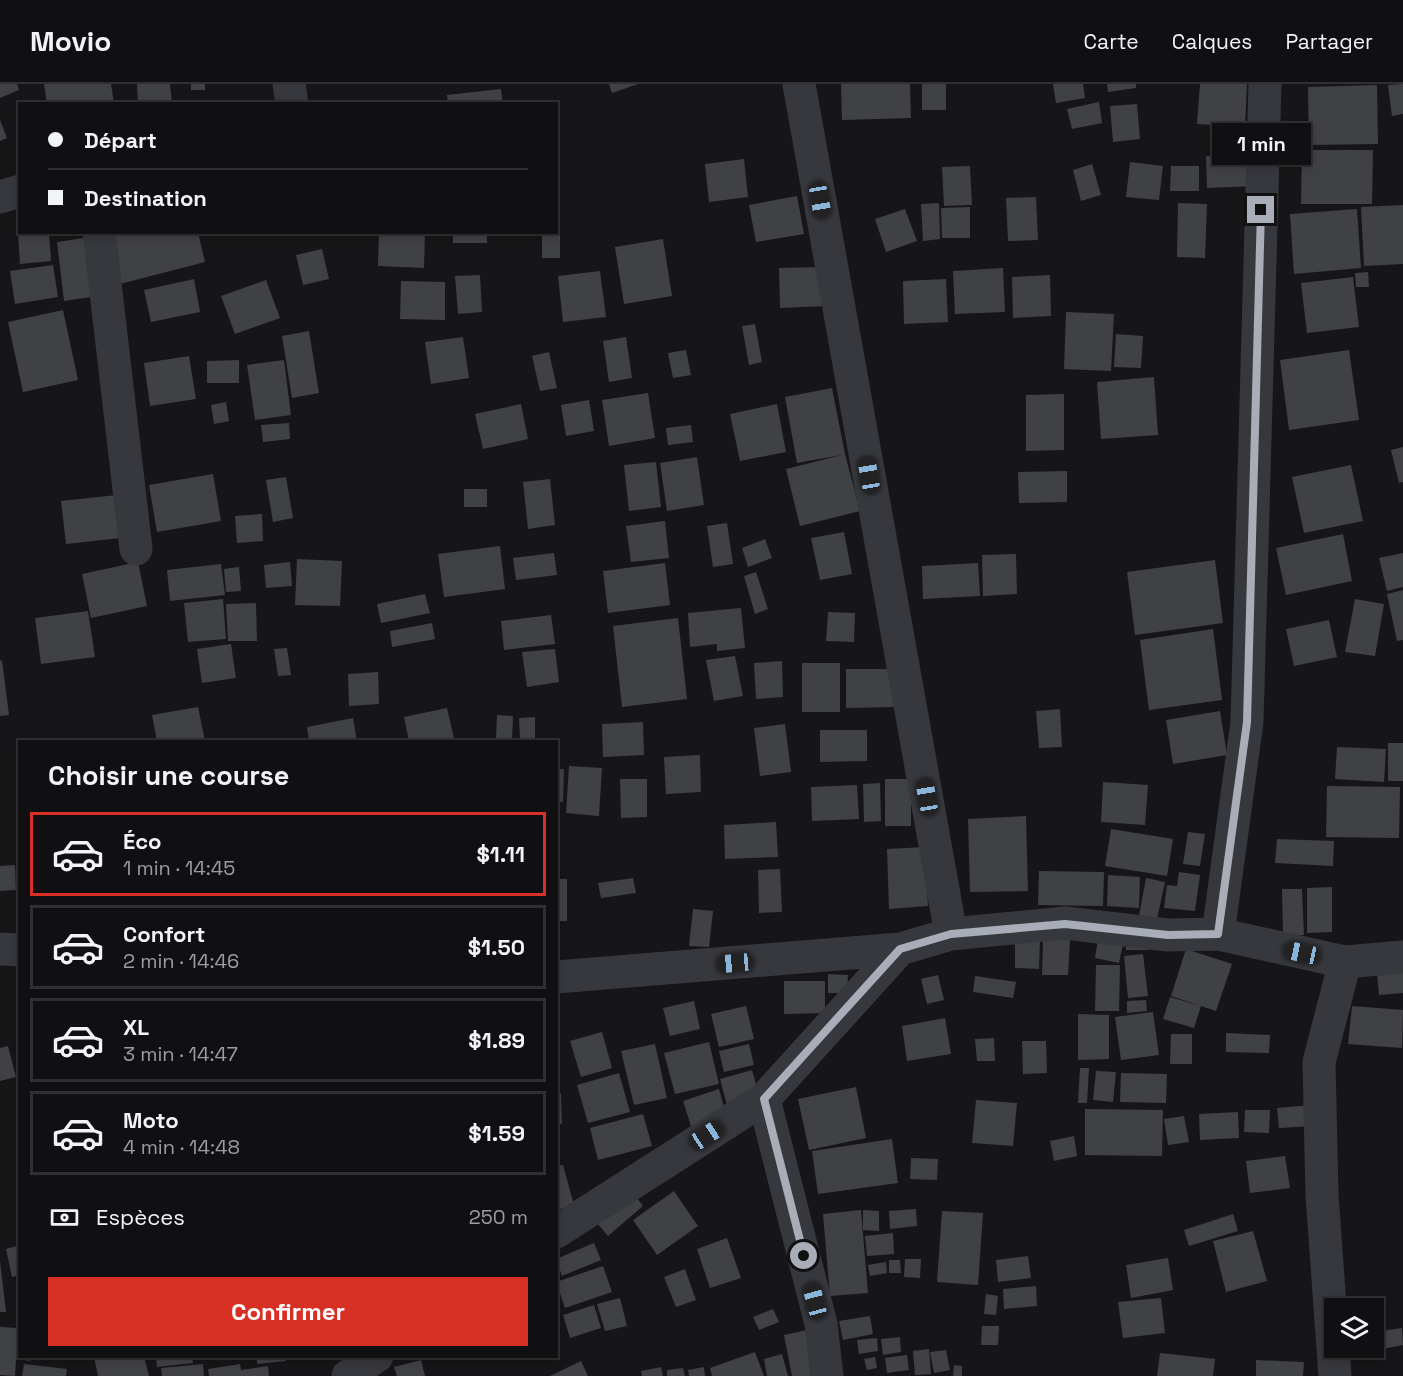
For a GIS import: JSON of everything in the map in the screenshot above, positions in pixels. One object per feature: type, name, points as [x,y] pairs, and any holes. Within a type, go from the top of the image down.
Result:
[{"type":"street","points":[[289,84],[292,102]]},
{"type":"street","points":[[799,84],[951,934]]},
{"type":"street","points":[[1218,934],[1247,722],[1265,84]]},
{"type":"street","points":[[0,197],[18,192]]},
{"type":"street","points":[[99,234],[136,549]]},
{"type":"street","points":[[558,977],[900,949],[951,934],[1065,924],[1168,935],[1218,934],[1345,962],[1403,957]]},
{"type":"street","points":[[0,949],[18,950]]},
{"type":"street","points":[[558,1231],[764,1099],[900,949]]},
{"type":"street","points":[[1335,1376],[1322,1195],[1319,1062],[1345,962]]},
{"type":"street","points":[[764,1099],[821,1324],[827,1376]]},
{"type":"street","points":[[348,1376],[374,1358]]},
{"type":"building","points":[[0,84],[17,84],[19,90],[0,98]]},
{"type":"building","points":[[44,84],[111,84],[114,102],[47,102]]},
{"type":"building","points":[[137,84],[170,84],[172,102],[138,102]]},
{"type":"building","points":[[191,84],[205,84],[205,90],[191,90]]},
{"type":"building","points":[[609,84],[638,84],[612,93]]},
{"type":"building","points":[[841,84],[910,84],[911,118],[842,120]]},
{"type":"building","points":[[922,84],[946,84],[946,110],[922,110]]},
{"type":"building","points":[[1053,84],[1083,84],[1085,98],[1056,103]]},
{"type":"building","points":[[1107,84],[1136,84],[1136,88],[1108,92]]},
{"type":"building","points":[[1200,84],[1247,84],[1245,127],[1197,124]]},
{"type":"building","points":[[1403,84],[1403,114],[1392,116],[1388,85]]},
{"type":"building","points":[[1377,85],[1378,144],[1309,145],[1308,87]]},
{"type":"building","points":[[501,89],[503,102],[448,102],[447,95]]},
{"type":"building","points":[[1099,102],[1102,123],[1072,129],[1067,109]]},
{"type":"building","points":[[1137,104],[1140,139],[1113,142],[1110,106]]},
{"type":"building","points":[[0,120],[7,138],[0,141]]},
{"type":"building","points":[[1302,150],[1373,150],[1372,204],[1301,204]]},
{"type":"building","points":[[1254,155],[1255,186],[1207,188],[1206,156]]},
{"type":"building","points":[[744,159],[748,197],[709,202],[705,164]]},
{"type":"building","points":[[1130,162],[1163,166],[1159,200],[1126,197]]},
{"type":"building","points":[[1092,164],[1101,195],[1081,201],[1073,170]]},
{"type":"building","points":[[970,166],[972,205],[944,206],[942,167]]},
{"type":"building","points":[[1171,166],[1199,166],[1199,191],[1170,191]]},
{"type":"building","points":[[797,196],[804,234],[756,242],[749,205]]},
{"type":"building","points":[[1036,197],[1038,240],[1008,241],[1006,198]]},
{"type":"building","points":[[939,203],[940,239],[923,241],[921,204]]},
{"type":"building","points":[[1178,203],[1207,204],[1205,258],[1177,257]]},
{"type":"building","points":[[1403,205],[1403,264],[1364,266],[1361,207]]},
{"type":"building","points":[[970,207],[970,238],[942,238],[941,208]]},
{"type":"building","points":[[905,209],[917,241],[886,252],[875,219]]},
{"type":"building","points":[[1357,209],[1361,268],[1294,274],[1290,214]]},
{"type":"building","points":[[558,222],[560,222],[560,258],[542,258],[542,234],[558,234]]},
{"type":"building","points":[[18,234],[49,234],[51,261],[20,264]]},
{"type":"building","points":[[108,234],[198,234],[205,262],[120,284]]},
{"type":"building","points":[[379,234],[425,234],[424,268],[378,266]]},
{"type":"building","points":[[453,234],[487,234],[487,243],[453,243]]},
{"type":"building","points":[[90,237],[98,296],[64,301],[57,242]]},
{"type":"building","points":[[663,239],[672,296],[624,304],[615,247]]},
{"type":"building","points":[[322,249],[329,279],[303,285],[296,255]]},
{"type":"building","points":[[53,265],[58,297],[15,304],[10,271]]},
{"type":"building","points":[[825,267],[826,306],[780,308],[779,268]]},
{"type":"building","points":[[1003,268],[1005,312],[955,314],[953,271]]},
{"type":"building","points":[[600,271],[606,317],[563,322],[558,276]]},
{"type":"building","points":[[1368,272],[1369,287],[1356,287],[1355,273]]},
{"type":"building","points":[[480,275],[482,312],[458,314],[455,276]]},
{"type":"building","points":[[1050,275],[1051,316],[1013,318],[1012,277]]},
{"type":"building","points":[[1353,277],[1359,327],[1307,333],[1301,283]]},
{"type":"building","points":[[194,279],[200,312],[151,322],[144,290]]},
{"type":"building","points":[[946,279],[948,322],[904,324],[903,281]]},
{"type":"building","points":[[266,280],[280,318],[235,334],[221,296]]},
{"type":"building","points":[[401,281],[445,282],[445,320],[400,319]]},
{"type":"building","points":[[63,310],[78,380],[23,392],[8,322]]},
{"type":"building","points":[[1066,312],[1114,314],[1111,371],[1064,369]]},
{"type":"building","points":[[755,324],[762,362],[749,365],[742,326]]},
{"type":"building","points":[[309,331],[319,393],[292,398],[282,336]]},
{"type":"building","points":[[1116,334],[1143,336],[1141,368],[1114,367]]},
{"type":"building","points":[[463,337],[469,378],[431,384],[425,342]]},
{"type":"building","points":[[626,337],[632,378],[609,382],[603,341]]},
{"type":"building","points":[[686,350],[691,375],[673,378],[668,353]]},
{"type":"building","points":[[1349,350],[1359,420],[1289,430],[1280,360]]},
{"type":"building","points":[[549,352],[557,388],[540,391],[532,356]]},
{"type":"building","points":[[189,356],[196,399],[150,406],[144,363]]},
{"type":"building","points":[[239,360],[239,383],[207,383],[207,361]]},
{"type":"building","points":[[284,360],[291,415],[255,420],[247,365]]},
{"type":"building","points":[[1154,377],[1158,435],[1101,439],[1097,382]]},
{"type":"building","points":[[832,388],[845,454],[860,511],[800,526],[786,469],[842,455],[797,463],[785,397]]},
{"type":"building","points":[[648,393],[655,438],[609,446],[602,400]]},
{"type":"building","points":[[1064,394],[1064,450],[1026,451],[1026,395]]},
{"type":"building","points":[[589,400],[594,431],[566,436],[561,405]]},
{"type":"building","points":[[226,402],[229,421],[214,424],[211,405]]},
{"type":"building","points":[[521,404],[528,439],[483,449],[475,414]]},
{"type":"building","points":[[777,404],[786,452],[740,461],[730,414]]},
{"type":"building","points":[[289,423],[290,439],[263,442],[261,425]]},
{"type":"building","points":[[691,425],[693,442],[668,445],[666,428]]},
{"type":"building","points":[[1403,447],[1403,482],[1399,483],[1391,450]]},
{"type":"building","points":[[697,457],[704,505],[667,511],[660,463]]},
{"type":"building","points":[[656,462],[661,507],[629,511],[624,465]]},
{"type":"building","points":[[1351,465],[1363,521],[1304,533],[1292,477]]},
{"type":"building","points":[[1067,471],[1067,502],[1019,503],[1018,472]]},
{"type":"building","points":[[213,474],[221,521],[157,532],[149,485]]},
{"type":"building","points":[[286,477],[293,518],[273,522],[266,480]]},
{"type":"building","points":[[550,479],[555,525],[528,529],[523,482]]},
{"type":"building","points":[[464,489],[487,489],[487,507],[464,507]]},
{"type":"building","points":[[117,495],[121,538],[66,544],[61,501]]},
{"type":"building","points":[[262,514],[263,541],[237,543],[235,516]]},
{"type":"building","points":[[665,521],[669,558],[631,562],[626,526]]},
{"type":"building","points":[[727,523],[733,564],[713,567],[707,526]]},
{"type":"building","points":[[844,532],[852,574],[820,580],[811,538]]},
{"type":"building","points":[[1343,534],[1352,581],[1286,595],[1276,548]]},
{"type":"building","points":[[765,539],[772,558],[748,567],[742,548]]},
{"type":"building","points":[[500,546],[505,589],[444,597],[438,554]]},
{"type":"building","points":[[554,553],[557,575],[516,580],[513,558]]},
{"type":"building","points":[[1403,553],[1403,587],[1387,591],[1379,558]]},
{"type":"building","points":[[1016,554],[1017,594],[983,596],[982,555]]},
{"type":"building","points":[[297,559],[342,561],[340,606],[295,605]]},
{"type":"building","points":[[1215,560],[1223,623],[1135,635],[1127,572]]},
{"type":"building","points":[[138,562],[147,606],[91,618],[82,574]]},
{"type":"building","points":[[290,562],[292,586],[266,588],[264,565]]},
{"type":"building","points":[[665,563],[670,605],[608,613],[603,571]]},
{"type":"building","points":[[978,563],[980,596],[923,599],[922,566]]},
{"type":"building","points":[[221,564],[225,595],[170,601],[167,570]]},
{"type":"building","points":[[239,567],[241,591],[226,592],[224,569]]},
{"type":"building","points":[[756,572],[768,609],[755,614],[744,576]]},
{"type":"building","points":[[1403,590],[1403,640],[1397,641],[1387,594]]},
{"type":"building","points":[[425,594],[430,613],[381,623],[377,604]]},
{"type":"building","points":[[223,599],[226,639],[188,642],[184,603]]},
{"type":"building","points":[[1355,599],[1384,604],[1375,656],[1345,652]]},
{"type":"building","points":[[256,603],[257,641],[228,641],[226,604]]},
{"type":"building","points":[[741,608],[745,648],[717,651],[717,644],[690,647],[688,613]]},
{"type":"building","points":[[88,611],[95,657],[41,664],[35,618]]},
{"type":"building","points":[[828,612],[855,613],[854,642],[826,641]]},
{"type":"building","points":[[551,615],[555,644],[504,650],[501,621]]},
{"type":"building","points":[[678,618],[687,699],[622,707],[613,626]]},
{"type":"building","points":[[1329,620],[1337,657],[1294,666],[1286,629]]},
{"type":"building","points":[[432,623],[435,639],[392,647],[390,631]]},
{"type":"building","points":[[1213,629],[1222,700],[1149,710],[1140,640]]},
{"type":"building","points":[[231,644],[236,678],[202,683],[197,649]]},
{"type":"building","points":[[287,648],[291,675],[278,676],[274,649]]},
{"type":"building","points":[[555,649],[559,682],[527,687],[522,652]]},
{"type":"building","points":[[735,656],[743,696],[714,701],[706,660]]},
{"type":"building","points":[[2,660],[9,715],[0,716],[0,661]]},
{"type":"building","points":[[782,661],[783,697],[756,699],[754,663]]},
{"type":"building","points":[[802,663],[840,663],[840,712],[802,712]]},
{"type":"building","points":[[846,669],[897,669],[896,707],[846,708]]},
{"type":"building","points":[[378,672],[379,704],[349,706],[348,674]]},
{"type":"building","points":[[198,707],[205,740],[157,740],[152,715]]},
{"type":"building","points":[[447,708],[454,738],[409,740],[404,717]]},
{"type":"building","points":[[1060,709],[1062,747],[1039,748],[1036,711]]},
{"type":"building","points":[[1220,711],[1227,755],[1173,764],[1166,720]]},
{"type":"building","points":[[497,715],[513,716],[512,740],[496,740]]},
{"type":"building","points":[[535,717],[535,740],[520,740],[519,718]]},
{"type":"building","points":[[353,718],[357,740],[309,740],[307,727]]},
{"type":"building","points":[[643,722],[644,755],[603,757],[602,724]]},
{"type":"building","points":[[785,724],[791,772],[760,776],[754,728]]},
{"type":"building","points":[[820,730],[867,730],[867,761],[820,762]]},
{"type":"building","points":[[1388,743],[1403,743],[1403,781],[1388,781]]},
{"type":"building","points":[[1337,747],[1386,749],[1384,782],[1335,779]]},
{"type":"building","points":[[700,755],[701,792],[666,794],[664,757]]},
{"type":"building","points":[[569,766],[602,768],[599,816],[566,813]]},
{"type":"building","points":[[558,769],[564,769],[563,802],[558,802]]},
{"type":"building","points":[[620,779],[647,779],[647,817],[621,818]]},
{"type":"building","points":[[885,779],[911,779],[911,826],[885,826]]},
{"type":"building","points":[[1103,782],[1148,785],[1145,825],[1101,822]]},
{"type":"building","points":[[880,783],[881,821],[864,822],[863,784]]},
{"type":"building","points":[[857,785],[859,819],[812,821],[811,787]]},
{"type":"building","points":[[1327,786],[1400,787],[1399,838],[1326,837]]},
{"type":"building","points":[[1026,816],[1028,891],[970,892],[968,819]]},
{"type":"building","points":[[776,822],[778,857],[725,859],[724,825]]},
{"type":"building","points":[[1111,829],[1173,839],[1167,876],[1105,866]]},
{"type":"building","points":[[1188,832],[1205,834],[1200,866],[1183,864]]},
{"type":"building","points":[[1277,839],[1334,841],[1333,866],[1275,863]]},
{"type":"building","points":[[925,847],[928,906],[889,909],[887,849]]},
{"type":"building","points":[[15,865],[16,890],[0,891],[0,866]]},
{"type":"building","points":[[780,869],[782,912],[759,913],[758,870]]},
{"type":"building","points":[[1039,871],[1104,872],[1103,906],[1038,905]]},
{"type":"building","points":[[1179,872],[1200,875],[1195,911],[1164,908],[1167,885],[1177,886]]},
{"type":"building","points":[[1108,875],[1140,877],[1139,908],[1107,906]]},
{"type":"building","points":[[633,878],[636,893],[601,898],[598,883]]},
{"type":"building","points":[[1146,878],[1165,882],[1157,919],[1139,916]]},
{"type":"building","points":[[558,879],[567,879],[567,921],[558,921]]},
{"type":"building","points":[[1332,887],[1332,932],[1307,933],[1307,888]]},
{"type":"building","points":[[1282,889],[1302,889],[1304,935],[1283,936]]},
{"type":"building","points":[[693,909],[713,911],[709,947],[689,946]]},
{"type":"building","points":[[1126,937],[1149,937],[1148,950],[1126,950]]},
{"type":"building","points":[[1043,939],[1070,940],[1068,975],[1042,975]]},
{"type":"building","points":[[1098,939],[1123,944],[1119,963],[1095,958]]},
{"type":"building","points":[[1015,941],[1040,942],[1039,969],[1015,968]]},
{"type":"building","points":[[1186,949],[1232,964],[1216,1011],[1171,996]]},
{"type":"building","points":[[1143,954],[1148,996],[1128,998],[1124,956]]},
{"type":"building","points":[[1096,965],[1120,965],[1119,1011],[1095,1011]]},
{"type":"building","points":[[1403,972],[1403,993],[1379,995],[1377,974]]},
{"type":"building","points":[[828,974],[848,975],[847,993],[828,993]]},
{"type":"building","points":[[938,975],[944,1000],[927,1004],[921,979]]},
{"type":"building","points":[[975,976],[1016,982],[1013,998],[973,992]]},
{"type":"building","points":[[784,981],[825,981],[825,1013],[784,1014]]},
{"type":"building","points":[[1170,997],[1201,1006],[1194,1028],[1163,1019]]},
{"type":"building","points":[[1146,1000],[1147,1011],[1127,1013],[1127,1001]]},
{"type":"building","points":[[694,1001],[700,1029],[670,1036],[663,1008]]},
{"type":"building","points":[[746,1006],[754,1039],[719,1047],[711,1014]]},
{"type":"building","points":[[1352,1006],[1403,1010],[1402,1048],[1348,1044]]},
{"type":"building","points":[[1153,1012],[1159,1055],[1121,1060],[1115,1017]]},
{"type":"building","points":[[1078,1014],[1109,1015],[1109,1059],[1078,1060]]},
{"type":"building","points":[[945,1018],[951,1054],[907,1061],[902,1026]]},
{"type":"building","points":[[602,1032],[612,1068],[581,1077],[570,1041]]},
{"type":"building","points":[[1226,1033],[1270,1035],[1269,1053],[1226,1052]]},
{"type":"building","points":[[1171,1034],[1192,1034],[1192,1064],[1170,1064]]},
{"type":"building","points":[[994,1038],[995,1061],[977,1061],[975,1039]]},
{"type":"building","points":[[1022,1041],[1046,1041],[1047,1073],[1023,1074]]},
{"type":"building","points":[[709,1042],[719,1084],[675,1094],[664,1053]]},
{"type":"building","points":[[655,1044],[667,1098],[634,1105],[621,1051]]},
{"type":"building","points":[[749,1044],[754,1065],[724,1072],[719,1051]]},
{"type":"building","points":[[8,1046],[16,1077],[0,1081],[0,1048]]},
{"type":"building","points":[[1080,1068],[1089,1068],[1087,1103],[1078,1103]]},
{"type":"building","points":[[752,1070],[759,1095],[727,1105],[720,1079]]},
{"type":"building","points":[[1096,1071],[1116,1072],[1113,1102],[1093,1100]]},
{"type":"building","points":[[619,1073],[630,1112],[588,1123],[577,1085]]},
{"type":"building","points":[[1121,1073],[1167,1074],[1166,1103],[1120,1102]]},
{"type":"building","points":[[856,1087],[866,1138],[809,1150],[798,1099]]},
{"type":"building","points":[[719,1089],[726,1115],[691,1126],[683,1101]]},
{"type":"building","points":[[558,1093],[561,1093],[562,1124],[558,1124]]},
{"type":"building","points":[[976,1100],[1017,1103],[1013,1146],[972,1143]]},
{"type":"building","points":[[1312,1105],[1314,1126],[1279,1128],[1277,1108]]},
{"type":"building","points":[[1085,1109],[1163,1110],[1162,1156],[1085,1155]]},
{"type":"building","points":[[1245,1110],[1270,1110],[1269,1133],[1244,1132]]},
{"type":"building","points":[[1238,1112],[1239,1138],[1200,1140],[1199,1114]]},
{"type":"building","points":[[643,1114],[652,1146],[598,1160],[590,1128]]},
{"type":"building","points":[[1184,1116],[1189,1142],[1168,1145],[1164,1119]]},
{"type":"building","points":[[1074,1136],[1077,1156],[1054,1161],[1050,1141]]},
{"type":"building","points":[[892,1139],[898,1183],[818,1194],[812,1151]]},
{"type":"building","points":[[1285,1156],[1290,1188],[1250,1193],[1246,1161]]},
{"type":"building","points":[[911,1158],[938,1159],[937,1180],[910,1179]]},
{"type":"building","points":[[563,1165],[574,1205],[558,1209],[558,1166]]},
{"type":"building","points":[[674,1191],[698,1226],[657,1255],[633,1220]]},
{"type":"building","points":[[633,1193],[643,1206],[608,1236],[596,1222]]},
{"type":"building","points":[[916,1209],[917,1226],[890,1229],[889,1211]]},
{"type":"building","points":[[861,1210],[868,1293],[830,1296],[823,1214]]},
{"type":"building","points":[[863,1210],[879,1211],[879,1231],[863,1230]]},
{"type":"building","points":[[942,1211],[983,1213],[978,1285],[937,1282]]},
{"type":"building","points":[[1233,1214],[1238,1231],[1189,1246],[1184,1230]]},
{"type":"building","points":[[1253,1231],[1267,1281],[1226,1292],[1213,1241]]},
{"type":"building","points":[[893,1233],[894,1254],[867,1256],[865,1236]]},
{"type":"building","points":[[727,1238],[741,1278],[710,1288],[697,1249]]},
{"type":"building","points":[[594,1243],[601,1260],[562,1276],[558,1258]]},
{"type":"building","points":[[18,1246],[18,1276],[12,1277],[6,1249]]},
{"type":"building","points":[[1028,1256],[1031,1278],[998,1282],[996,1260]]},
{"type":"building","points":[[1168,1258],[1173,1290],[1131,1298],[1126,1265]]},
{"type":"building","points":[[905,1259],[921,1259],[920,1278],[904,1277]]},
{"type":"building","points":[[889,1260],[900,1260],[901,1273],[889,1273]]},
{"type":"building","points":[[0,1261],[6,1312],[0,1312]]},
{"type":"building","points":[[886,1262],[887,1273],[870,1276],[868,1265]]},
{"type":"building","points":[[603,1266],[612,1292],[565,1308],[558,1281]]},
{"type":"building","points":[[685,1269],[696,1300],[676,1307],[664,1277]]},
{"type":"building","points":[[1036,1286],[1037,1306],[1004,1309],[1003,1289]]},
{"type":"building","points":[[986,1294],[998,1296],[996,1315],[984,1314]]},
{"type":"building","points":[[620,1298],[627,1326],[605,1331],[597,1304]]},
{"type":"building","points":[[1161,1298],[1165,1333],[1123,1338],[1118,1302]]},
{"type":"building","points":[[594,1305],[601,1328],[570,1338],[563,1315]]},
{"type":"building","points":[[773,1309],[779,1322],[759,1330],[753,1317]]},
{"type":"building","points":[[870,1316],[873,1334],[843,1340],[839,1321]]},
{"type":"building","points":[[982,1326],[999,1326],[998,1345],[981,1345]]},
{"type":"building","points":[[0,1327],[18,1328],[15,1376],[0,1375]]},
{"type":"building","points":[[1402,1328],[1403,1345],[1384,1349],[1384,1330]]},
{"type":"building","points":[[807,1330],[815,1376],[792,1376],[784,1335]]},
{"type":"building","points":[[900,1337],[901,1352],[883,1355],[881,1339]]},
{"type":"building","points":[[877,1338],[878,1351],[859,1354],[857,1340]]},
{"type":"building","points":[[929,1349],[931,1374],[915,1375],[913,1351]]},
{"type":"building","points":[[946,1350],[950,1370],[934,1373],[930,1352]]},
{"type":"building","points":[[755,1352],[764,1376],[712,1376],[710,1368]]},
{"type":"building","points":[[1160,1353],[1215,1359],[1213,1376],[1157,1376]]},
{"type":"building","points":[[782,1354],[788,1376],[767,1376],[764,1359]]},
{"type":"building","points":[[907,1355],[909,1370],[887,1373],[885,1358]]},
{"type":"building","points":[[875,1357],[877,1368],[867,1370],[864,1359]]},
{"type":"building","points":[[26,1358],[46,1358],[26,1361]]},
{"type":"building","points":[[94,1358],[144,1358],[149,1376],[98,1376]]},
{"type":"building","points":[[156,1358],[192,1358],[193,1363],[157,1367]]},
{"type":"building","points":[[257,1358],[285,1358],[286,1361],[257,1364]]},
{"type":"building","points":[[421,1360],[425,1376],[397,1376],[394,1367]]},
{"type":"building","points":[[1256,1360],[1304,1362],[1303,1376],[1256,1376]]},
{"type":"building","points":[[581,1361],[588,1376],[550,1376]]},
{"type":"building","points":[[24,1364],[67,1369],[66,1376],[22,1376]]},
{"type":"building","points":[[203,1364],[204,1376],[162,1376],[161,1368]]},
{"type":"building","points":[[240,1364],[241,1370],[268,1366],[269,1376],[209,1376],[208,1369]]},
{"type":"building","points":[[954,1365],[962,1366],[962,1376],[953,1376]]},
{"type":"building","points":[[661,1367],[663,1376],[642,1376],[641,1371]]},
{"type":"building","points":[[704,1367],[705,1376],[689,1376],[688,1370]]},
{"type":"building","points":[[683,1368],[685,1376],[667,1376],[667,1370]]},
{"type":"route","points":[[804,1256],[764,1099],[900,949],[951,934],[1065,924],[1168,935],[1218,934],[1247,722],[1261,210]]}]
